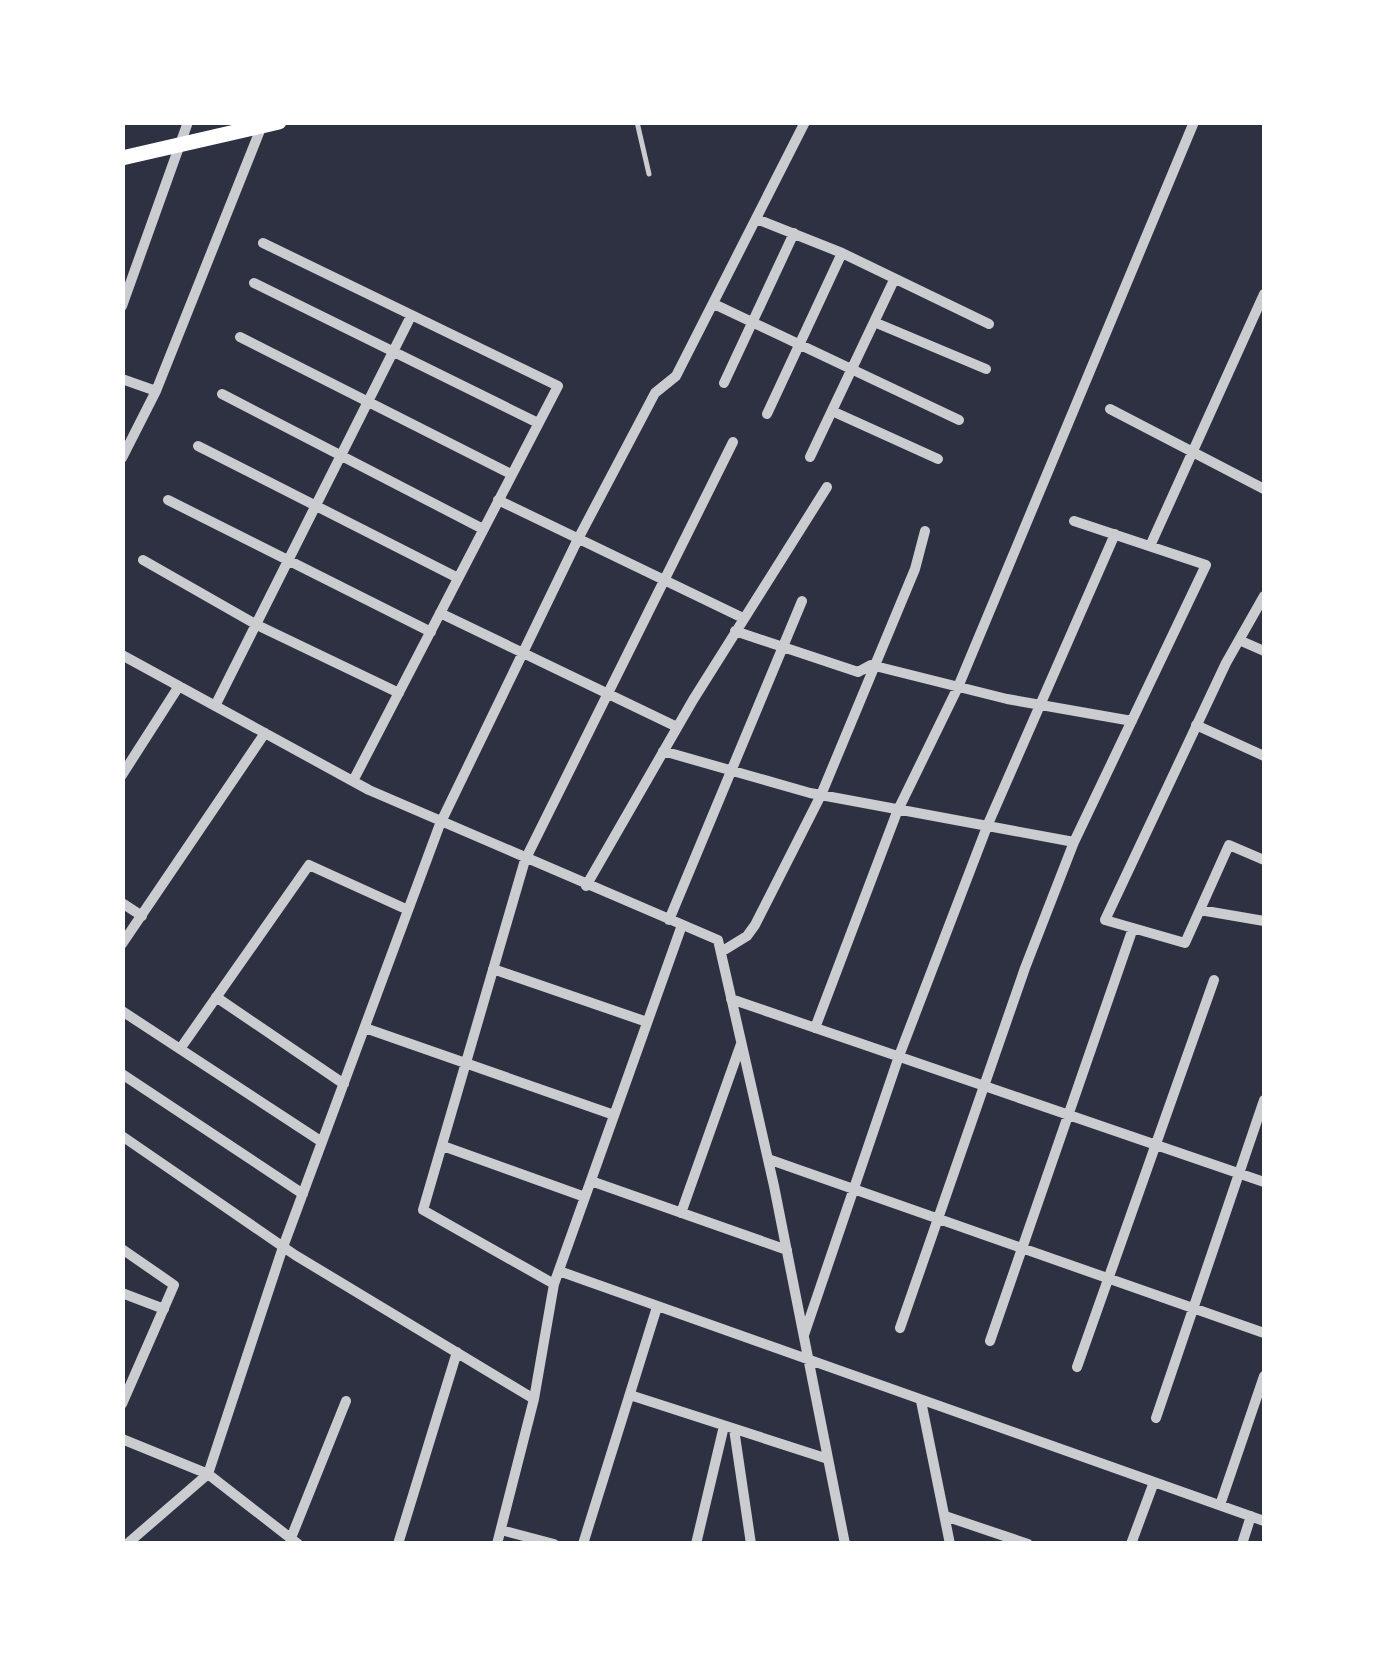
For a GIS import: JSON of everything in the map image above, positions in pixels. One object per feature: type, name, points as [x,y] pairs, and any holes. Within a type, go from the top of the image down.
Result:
[{"type":"highway","points":[[122,158],[279,122]]},
{"type":"street","points":[[122,306],[188,122]]},
{"type":"street","points":[[127,1543],[208,1474],[283,1247],[440,824],[578,539],[656,393],[676,376],[759,220],[805,122]]},
{"type":"street","points":[[814,1028],[897,812],[958,686],[1194,122]]},
{"type":"street","points":[[122,458],[156,390],[263,125]]},
{"type":"street","points":[[759,220],[842,253],[989,324]]},
{"type":"street","points":[[724,383],[794,233]]},
{"type":"street","points":[[263,243],[558,386],[353,781]]},
{"type":"street","points":[[766,414],[842,253]]},
{"type":"street","points":[[810,457],[894,280]]},
{"type":"street","points":[[254,283],[538,423]]},
{"type":"street","points":[[1150,546],[1264,294]]},
{"type":"street","points":[[714,304],[960,420]]},
{"type":"street","points":[[216,706],[412,316]]},
{"type":"street","points":[[874,322],[986,369]]},
{"type":"street","points":[[240,337],[367,405],[511,474]]},
{"type":"street","points":[[122,379],[156,390]]},
{"type":"street","points":[[222,394],[483,529]]},
{"type":"street","points":[[1110,409],[1264,489]]},
{"type":"street","points":[[832,411],[938,459]]},
{"type":"street","points":[[554,1284],[423,1210],[525,860],[733,442]]},
{"type":"street","points":[[198,446],[458,578]]},
{"type":"street","points":[[586,886],[735,631],[827,488]]},
{"type":"street","points":[[168,500],[430,632]]},
{"type":"street","points":[[498,500],[743,618]]},
{"type":"street","points":[[900,1328],[1074,842],[1206,565],[1074,521]]},
{"type":"street","points":[[719,946],[747,936],[756,925],[821,796],[914,570],[925,531]]},
{"type":"street","points":[[804,1335],[899,1056],[988,824],[1115,534]]},
{"type":"street","points":[[143,560],[257,624],[399,693]]},
{"type":"street","points":[[1264,596],[1196,725],[1105,920],[1184,943],[1230,845],[1264,860]]},
{"type":"street","points":[[668,920],[802,601]]},
{"type":"street","points":[[440,613],[677,727]]},
{"type":"street","points":[[735,631],[858,672],[872,665],[1040,705],[1132,722]]},
{"type":"street","points":[[1240,640],[1264,651]]},
{"type":"street","points":[[122,655],[440,824],[682,925],[719,946],[768,1158],[845,1544]]},
{"type":"street","points":[[122,774],[179,686]]},
{"type":"street","points":[[1196,725],[1264,756]]},
{"type":"street","points":[[122,944],[265,734]]},
{"type":"street","points":[[663,751],[821,796],[1074,842]]},
{"type":"street","points":[[180,1049],[309,865],[408,910]]},
{"type":"street","points":[[122,904],[142,916]]},
{"type":"street","points":[[1200,910],[1264,921]]},
{"type":"street","points":[[497,1544],[534,1399],[554,1284],[682,925]]},
{"type":"street","points":[[990,1342],[1133,928]]},
{"type":"street","points":[[494,969],[647,1022]]},
{"type":"street","points":[[1077,1367],[1214,980]]},
{"type":"street","points":[[216,996],[344,1084]]},
{"type":"street","points":[[731,999],[1264,1182]]},
{"type":"street","points":[[122,1011],[322,1142]]},
{"type":"street","points":[[365,1028],[614,1115]]},
{"type":"street","points":[[681,1213],[741,1042]]},
{"type":"street","points":[[122,1074],[303,1194]]},
{"type":"street","points":[[1156,1418],[1264,1100]]},
{"type":"street","points":[[122,1136],[283,1247],[534,1399]]},
{"type":"street","points":[[444,1146],[585,1197]]},
{"type":"street","points":[[768,1158],[1264,1332]]},
{"type":"street","points":[[591,1181],[787,1250]]},
{"type":"street","points":[[122,1249],[174,1285],[122,1404]]},
{"type":"street","points":[[559,1271],[809,1363],[1264,1521]]},
{"type":"street","points":[[122,1293],[164,1309]]},
{"type":"street","points":[[584,1544],[657,1307]]},
{"type":"street","points":[[398,1544],[457,1352]]},
{"type":"street","points":[[1220,1505],[1264,1376]]},
{"type":"street","points":[[630,1395],[828,1459]]},
{"type":"street","points":[[122,1439],[208,1474],[295,1541],[346,1401]]},
{"type":"street","points":[[920,1401],[950,1544]]},
{"type":"street","points":[[696,1544],[729,1427]]},
{"type":"street","points":[[729,1427],[751,1544]]},
{"type":"street","points":[[1131,1544],[1154,1482]]},
{"type":"street","points":[[944,1516],[1028,1544]]},
{"type":"street","points":[[1242,1544],[1251,1516]]},
{"type":"street","points":[[501,1530],[554,1544]]},
{"type":"lane","points":[[636,122],[649,174]]}]
